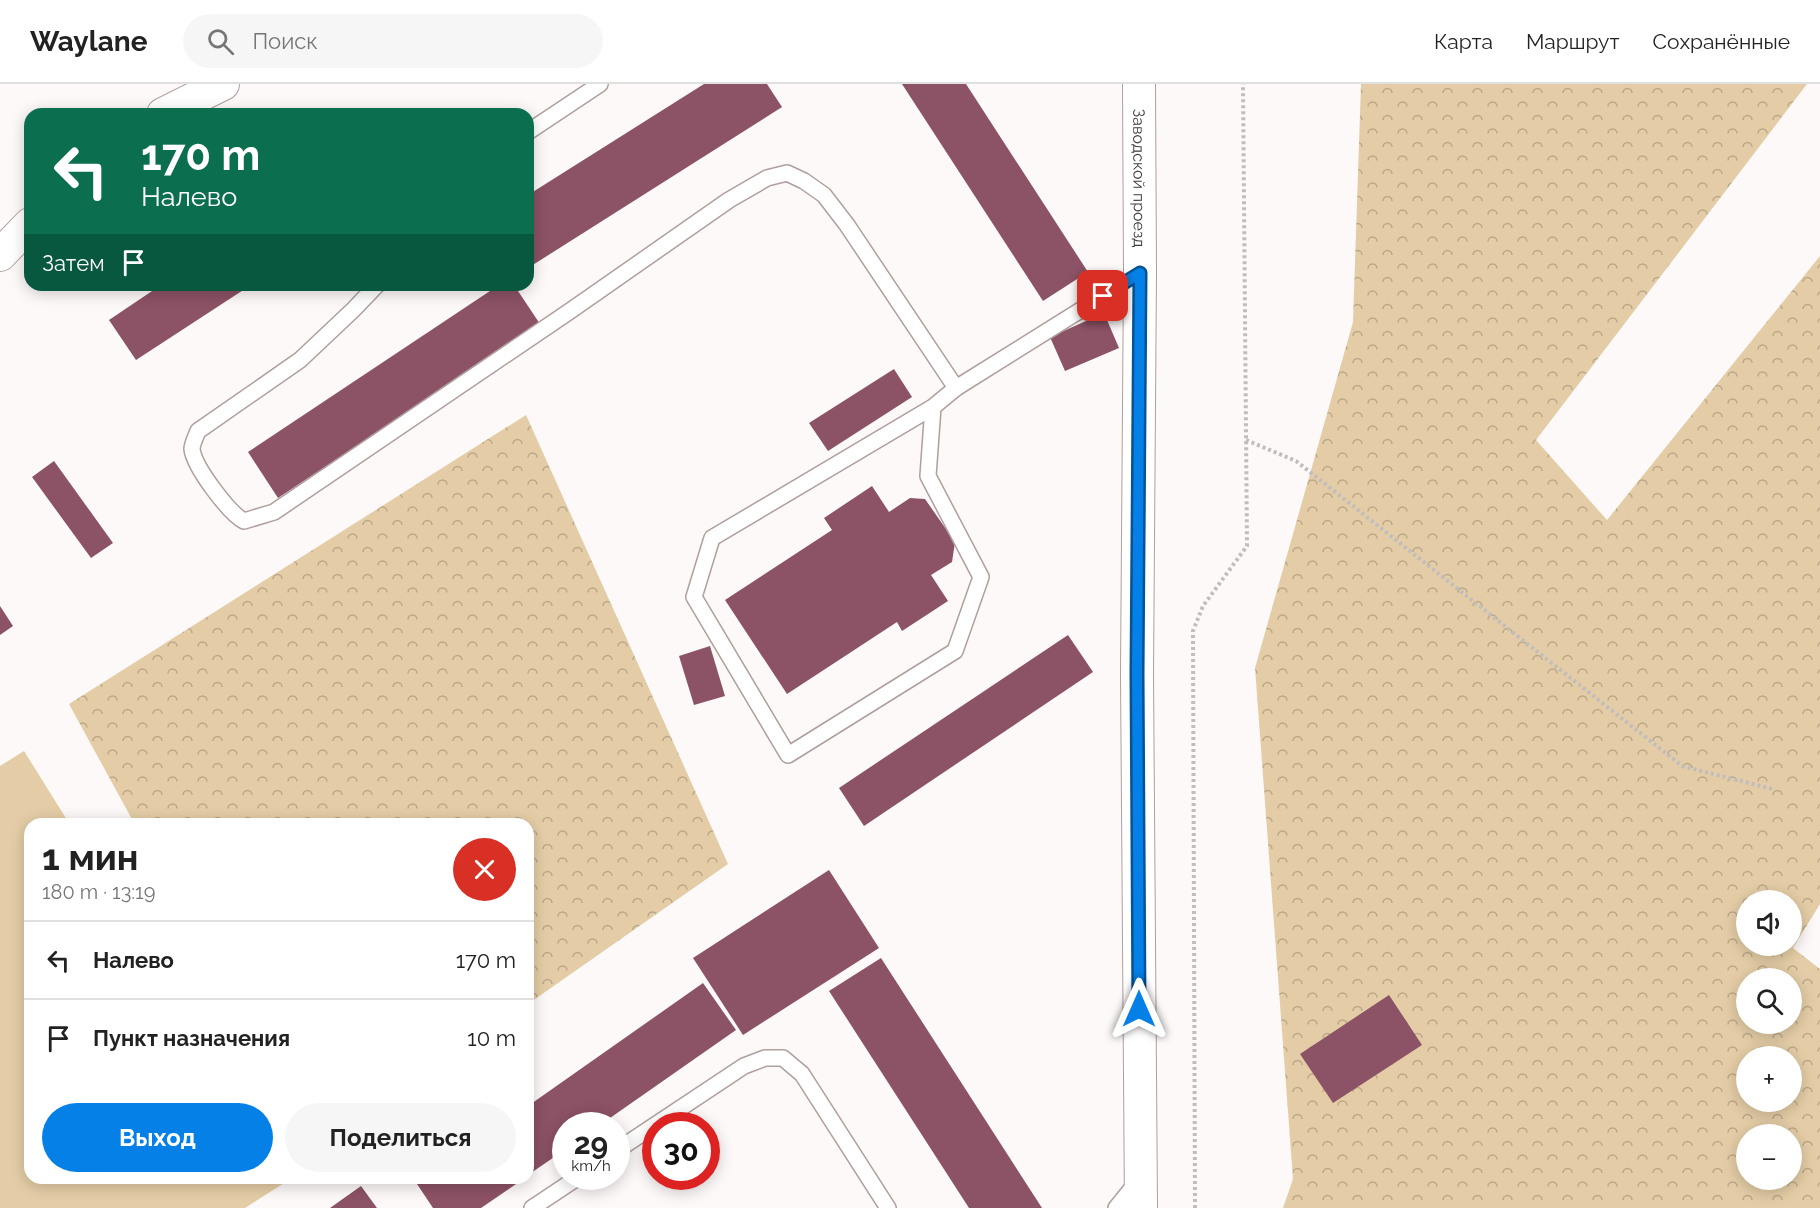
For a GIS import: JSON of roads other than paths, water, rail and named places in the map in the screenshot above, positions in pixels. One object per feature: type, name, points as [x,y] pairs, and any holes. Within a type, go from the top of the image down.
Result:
[{"type":"street","points":[[175,108],[223,84]]},
{"type":"street","name":"Заводской проезд","points":[[1139,84],[1137,686],[1141,1208]]},
{"type":"street","points":[[0,255],[24,230]]},
{"type":"lane","points":[[534,128],[600,84]]},
{"type":"lane","points":[[371,291],[300,360],[198,431],[192,448],[196,462],[233,515],[244,521],[274,512],[729,201],[767,178],[787,173],[804,181],[824,195],[848,225],[956,388]]},
{"type":"lane","points":[[933,407],[928,476],[981,577],[955,651],[788,755],[694,597],[712,538],[933,407],[956,388],[1140,273]]},
{"type":"lane","points":[[630,1142],[744,1066],[765,1058],[783,1058],[802,1074],[888,1208]]},
{"type":"lane","points":[[1116,1208],[1141,1177]]},
{"type":"lane","points":[[532,1208],[559,1190]]}]
